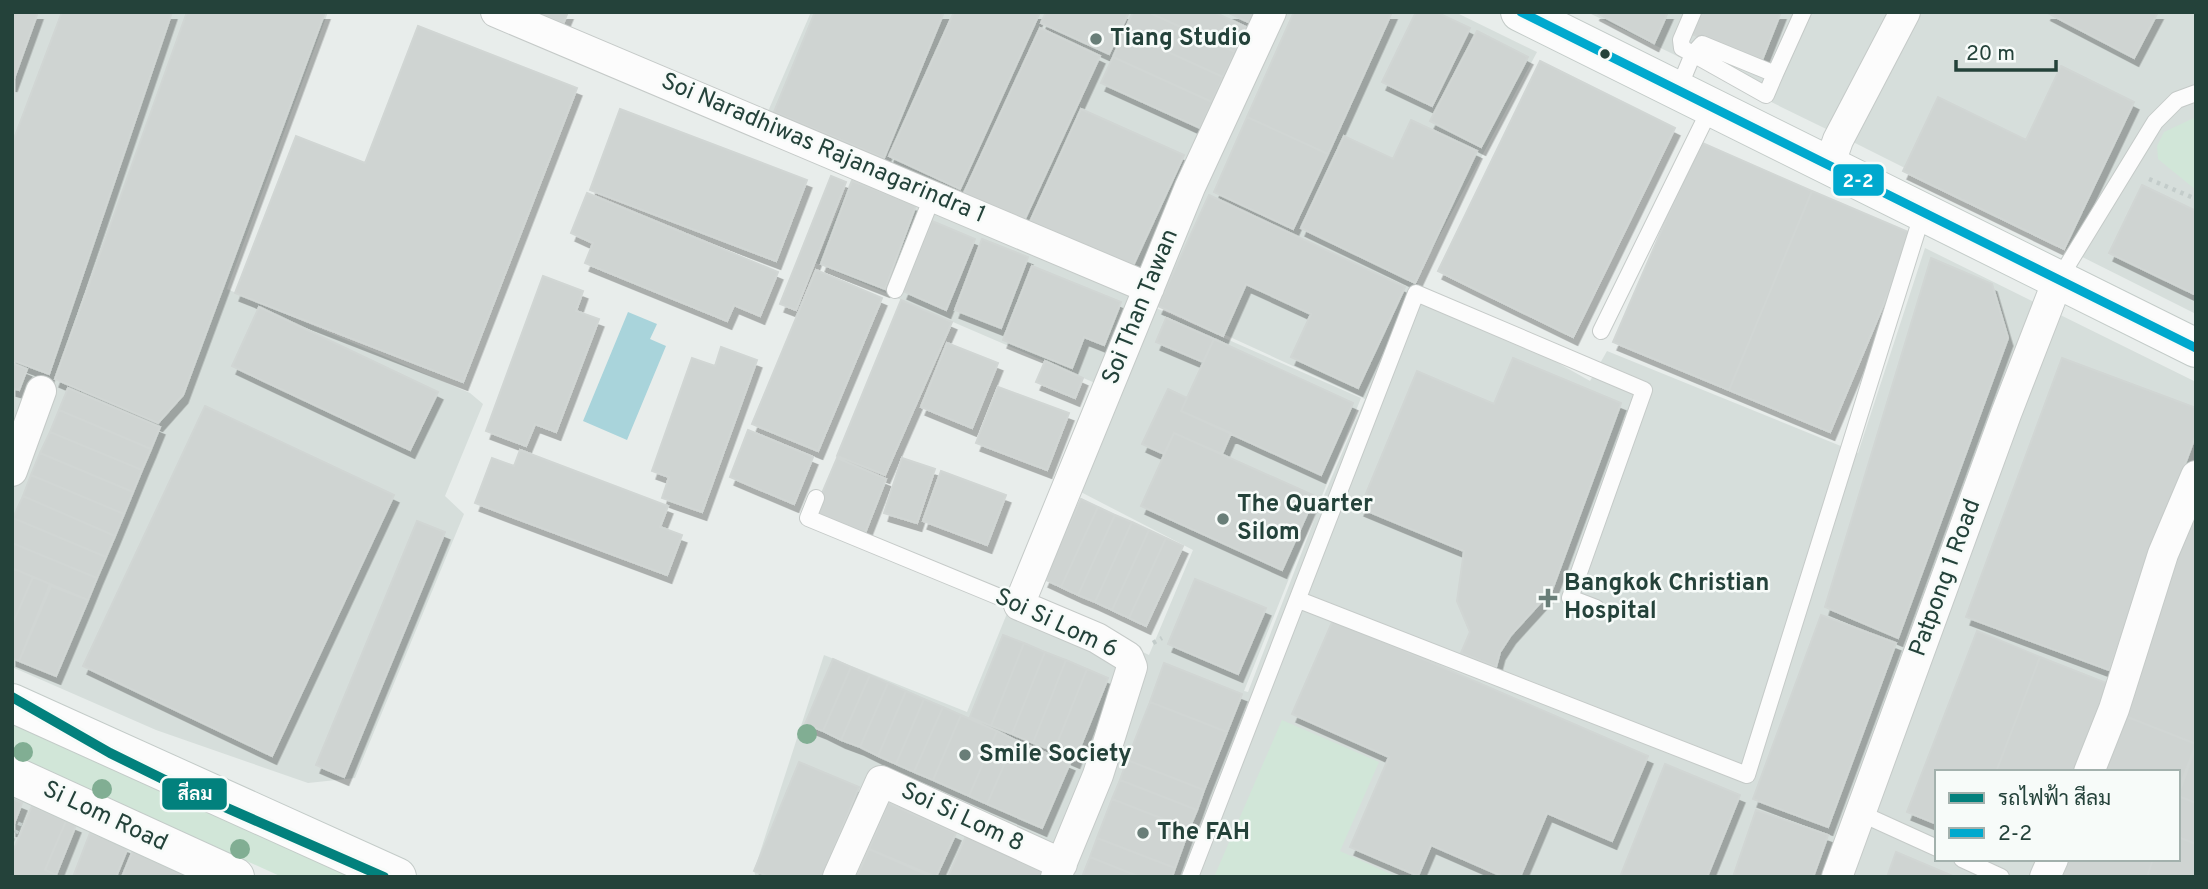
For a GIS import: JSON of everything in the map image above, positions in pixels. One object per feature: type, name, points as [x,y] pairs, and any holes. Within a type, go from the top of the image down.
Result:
[{"type":"main road","points":[[1543,17],[1711,107],[2196,348]]},
{"type":"main road","points":[[12,704],[397,877]]},
{"type":"main road","name":"Si Lom Road","points":[[12,775],[87,817],[220,873]]},
{"type":"street","name":"Soi Naradhiwas Rajanagarindra 1","points":[[496,12],[1149,288]]},
{"type":"street","name":"Soi Than Tawan","points":[[1019,605],[1207,147],[1271,12]]},
{"type":"street","points":[[1829,166],[1838,140],[1905,12]]},
{"type":"street","name":"Patpong 1 Road","points":[[1837,877],[2006,414],[2058,280]]},
{"type":"street","points":[[12,471],[41,391]]},
{"type":"street","points":[[2090,770],[2114,709],[2163,554],[2196,476]]},
{"type":"street","name":"Soi Si Lom 6","points":[[1019,605],[1097,638],[1128,657],[1132,667],[1098,775],[1059,870]]},
{"type":"street","name":"Soi Si Lom 8","points":[[838,877],[881,781],[1059,870]]},
{"type":"street","points":[[2045,877],[2052,861]]},
{"type":"lane","points":[[1693,12],[1680,46],[1693,54]]},
{"type":"lane","points":[[1678,90],[1693,54],[1702,44],[1775,74],[1803,12]]},
{"type":"lane","points":[[2058,280],[2155,122],[2177,100],[2196,93]]},
{"type":"lane","points":[[1601,331],[1711,107]]},
{"type":"lane","points":[[895,290],[933,195]]},
{"type":"lane","points":[[1299,600],[1747,775],[1771,678],[1923,212]]},
{"type":"lane","points":[[1190,877],[1416,293],[1644,390],[1570,598],[1596,608]]},
{"type":"lane","name":"Soi Si Lom 6","points":[[816,498],[808,518],[1019,605]]},
{"type":"lane","points":[[1860,813],[1935,847]]},
{"type":"lane","points":[[1966,861],[2001,877]]},
{"type":"path","points":[[2127,169],[2196,200]]},
{"type":"shaded area","points":[[12,12],[328,12],[227,289],[470,393],[483,404],[445,496],[464,514],[355,778],[308,783],[156,730],[12,667]]},
{"type":"shaded area","points":[[811,12],[1455,12],[1537,52],[1415,282],[1590,381],[1607,351],[1858,453],[1925,248],[2196,382],[2196,877],[756,877],[754,871],[824,655],[967,712],[1008,611],[1030,599],[1149,655],[1193,550],[1075,489],[1156,308],[1361,398],[1244,691],[1248,692],[1320,505],[1365,399],[1134,293],[1095,383],[816,263],[854,173],[766,116]]},
{"type":"shaded area","points":[[1587,12],[2196,12],[2196,314],[1857,144]]},
{"type":"shaded area","points":[[12,784],[203,877],[12,877]]},
{"type":"green space","points":[[2196,117],[2196,190],[2158,159],[2157,146],[2164,132]]},
{"type":"green space","points":[[12,717],[368,877],[282,877],[12,755]]},
{"type":"green space","points":[[1282,720],[1379,762],[1340,851],[1397,877],[1214,877]]},
{"type":"water","points":[[628,312],[657,324],[650,339],[666,346],[627,440],[583,421]]},
{"type":"building","points":[[12,12],[38,12],[12,84]]},
{"type":"building","points":[[62,12],[172,12],[49,374],[12,360],[12,144]]},
{"type":"building","points":[[187,12],[325,12],[183,395],[158,423],[55,379]]},
{"type":"building","points":[[537,12],[568,12],[563,24]]},
{"type":"building","points":[[815,12],[944,12],[884,158],[774,112]]},
{"type":"building","points":[[954,12],[1040,12],[960,189],[889,156]]},
{"type":"building","name":"Tiang Studio","points":[[1046,12],[1129,12],[1109,54],[1041,23]]},
{"type":"building","points":[[1133,12],[1148,12],[1235,52],[1223,77],[1124,32]]},
{"type":"building","points":[[1148,12],[1214,12],[1246,27],[1235,52]]},
{"type":"building","points":[[1227,12],[1255,12],[1250,23]]},
{"type":"building","points":[[1294,12],[1392,12],[1328,154],[1247,117]]},
{"type":"building","points":[[1416,12],[1436,12],[1470,28],[1432,106],[1382,82]]},
{"type":"building","points":[[1595,12],[1668,12],[1654,43]]},
{"type":"building","points":[[1701,12],[1781,12],[1760,65],[1692,34]]},
{"type":"building","points":[[2046,12],[2158,12],[2134,58]]},
{"type":"building","points":[[418,26],[577,88],[463,382],[235,293],[296,136],[365,163]]},
{"type":"building","points":[[1040,28],[1100,56],[1023,223],[963,195]]},
{"type":"building","points":[[1477,31],[1528,57],[1481,147],[1430,121]]},
{"type":"building","points":[[1124,32],[1223,77],[1212,102],[1113,57]]},
{"type":"building","points":[[1113,57],[1212,102],[1200,128],[1101,83]]},
{"type":"building","points":[[1540,61],[1675,128],[1573,337],[1438,271]]},
{"type":"building","points":[[2061,66],[2134,102],[2064,249],[1903,171],[1938,97],[2026,140]]},
{"type":"building","points":[[620,109],[807,180],[776,261],[590,190]]},
{"type":"building","points":[[1081,109],[1184,155],[1131,270],[1029,224]]},
{"type":"building","points":[[1247,117],[1328,154],[1293,229],[1214,192]]},
{"type":"building","points":[[1411,120],[1477,151],[1415,283],[1301,228],[1344,136],[1393,159]]},
{"type":"building","points":[[1700,142],[1812,191],[1729,390],[1613,342]]},
{"type":"building","points":[[831,176],[846,182],[796,310],[780,304]]},
{"type":"building","points":[[852,181],[916,205],[885,289],[821,264]]},
{"type":"building","points":[[2142,185],[2196,211],[2196,295],[2109,253]]},
{"type":"building","points":[[1812,191],[1913,234],[1830,432],[1729,390]]},
{"type":"building","points":[[587,193],[778,272],[760,316],[734,305],[727,321],[585,263],[593,243],[571,233]]},
{"type":"building","points":[[1209,195],[1405,287],[1358,388],[1291,357],[1311,314],[1246,284],[1223,336],[1158,306]]},
{"type":"building","points":[[932,221],[975,239],[946,310],[903,291]]},
{"type":"building","points":[[982,239],[1028,257],[1001,328],[955,310]]},
{"type":"building","points":[[1931,258],[1992,284],[2008,338],[1898,638],[1825,607]]},
{"type":"building","points":[[1032,266],[1121,302],[1104,345],[1084,337],[1072,368],[1003,340]]},
{"type":"building","points":[[816,270],[882,298],[818,451],[752,424]]},
{"type":"building","points":[[543,276],[583,291],[576,311],[599,319],[556,432],[535,424],[526,446],[486,431]]},
{"type":"building","points":[[901,300],[952,322],[885,475],[837,456]]},
{"type":"building","points":[[259,307],[438,392],[410,450],[232,366]]},
{"type":"building","points":[[1166,318],[1214,339],[1203,362],[1156,342]]},
{"type":"building","points":[[1214,339],[1353,403],[1321,475],[1181,411]]},
{"type":"building","points":[[947,343],[998,363],[972,428],[921,407]]},
{"type":"building","points":[[721,347],[757,360],[702,512],[662,498],[669,477],[652,471],[692,358],[715,366]]},
{"type":"building","points":[[1513,358],[1621,403],[1552,590],[1511,635],[1500,652],[1496,667],[1461,653],[1470,632],[1457,601],[1464,551],[1360,508],[1417,371],[1494,404]]},
{"type":"building","points":[[2062,358],[2196,408],[2196,434],[2109,670],[1966,617]]},
{"type":"building","points":[[1045,361],[1083,378],[1075,398],[1036,382]]},
{"type":"building","points":[[12,363],[27,369],[19,390],[12,388]]},
{"type":"building","points":[[998,387],[1069,413],[1047,470],[976,443]]},
{"type":"building","points":[[68,388],[160,427],[151,449],[59,410]]},
{"type":"building","points":[[1168,389],[1187,398],[1181,411],[1231,433],[1222,454],[1174,433],[1164,454],[1142,444]]},
{"type":"building","points":[[205,406],[394,495],[272,756],[83,666]]},
{"type":"building","points":[[59,410],[151,449],[142,470],[50,432]]},
{"type":"building","points":[[748,430],[813,457],[794,504],[730,477]]},
{"type":"building","points":[[50,432],[142,470],[133,492],[40,453]]},
{"type":"building","points":[[1174,433],[1315,496],[1282,570],[1141,506]]},
{"type":"building","points":[[520,450],[668,506],[660,527],[682,535],[667,575],[475,503],[492,458],[514,466]]},
{"type":"building","points":[[40,453],[133,492],[124,514],[31,475]]},
{"type":"building","points":[[837,458],[886,479],[865,533],[814,512]]},
{"type":"building","points":[[902,458],[935,469],[917,523],[884,513]]},
{"type":"building","points":[[941,471],[1006,495],[987,545],[923,521]]},
{"type":"building","points":[[31,475],[124,514],[115,536],[23,496]]},
{"type":"building","points":[[23,496],[115,536],[106,557],[13,518]]},
{"type":"building","points":[[2196,497],[2196,744],[2125,716]]},
{"type":"building","points":[[1081,499],[1098,507],[1061,587],[1044,579]]},
{"type":"building","points":[[1098,507],[1115,515],[1078,595],[1061,587]]},
{"type":"building","points":[[1115,515],[1132,522],[1095,602],[1078,595]]},
{"type":"building","points":[[13,518],[106,557],[97,578],[12,543]]},
{"type":"building","points":[[417,521],[445,532],[344,777],[316,765]]},
{"type":"building","points":[[1132,522],[1149,530],[1112,610],[1095,602]]},
{"type":"building","points":[[1149,530],[1166,538],[1129,618],[1112,610]]},
{"type":"building","points":[[1166,538],[1183,546],[1146,626],[1129,618]]},
{"type":"building","points":[[12,543],[97,578],[88,600],[12,568]]},
{"type":"building","points":[[14,569],[33,577],[12,625],[12,574]]},
{"type":"building","points":[[33,577],[50,584],[19,661],[12,658],[12,625]]},
{"type":"building","points":[[1195,579],[1266,608],[1238,674],[1168,644]]},
{"type":"building","points":[[51,586],[88,600],[56,676],[19,661]]},
{"type":"building","points":[[1821,615],[1896,643],[1828,827],[1753,799]]},
{"type":"building","points":[[1333,620],[1648,756],[1612,841],[1547,813],[1520,877],[1504,877],[1431,845],[1418,876],[1350,847],[1389,757],[1292,714]]},
{"type":"building","points":[[1977,631],[2040,657],[1997,770],[1935,770],[1935,823],[1907,812]]},
{"type":"building","points":[[1003,635],[1024,643],[991,726],[970,717]]},
{"type":"building","points":[[1024,643],[1045,652],[1012,734],[991,726]]},
{"type":"building","points":[[1045,652],[1066,660],[1033,743],[1012,734]]},
{"type":"building","points":[[2040,657],[2114,686],[2083,770],[1997,770]]},
{"type":"building","points":[[833,659],[851,667],[823,731],[805,724]]},
{"type":"building","points":[[1066,660],[1087,669],[1054,751],[1033,743]]},
{"type":"building","points":[[1164,663],[1242,694],[1227,732],[1150,702]]},
{"type":"building","points":[[851,667],[870,675],[841,740],[823,731]]},
{"type":"building","points":[[1087,669],[1108,678],[1075,760],[1054,751]]},
{"type":"building","points":[[870,675],[888,683],[860,747],[841,740]]},
{"type":"building","points":[[888,683],[906,691],[878,756],[860,747]]},
{"type":"building","points":[[906,691],[924,699],[896,764],[878,756]]},
{"type":"building","points":[[924,699],[943,707],[914,772],[896,764]]},
{"type":"building","points":[[1150,702],[1227,732],[1204,790],[1127,760]]},
{"type":"building","points":[[943,707],[961,715],[933,780],[914,772]]},
{"type":"building","name":"Smile Society","points":[[961,715],[997,731],[969,796],[933,780]]},
{"type":"building","points":[[2125,716],[2196,744],[2180,786],[2180,770],[2104,770]]},
{"type":"building","points":[[997,731],[1015,740],[987,804],[969,796]]},
{"type":"building","points":[[1015,740],[1070,763],[1042,828],[987,804]]},
{"type":"building","points":[[2196,746],[2196,803],[2180,797]]},
{"type":"building","points":[[1127,760],[1204,790],[1197,810],[1120,780]]},
{"type":"building","points":[[799,762],[859,787],[822,877],[770,877],[754,871]]},
{"type":"building","points":[[1665,764],[1740,795],[1707,877],[1620,877]]},
{"type":"building","points":[[1120,780],[1197,810],[1189,829],[1112,799]]},
{"type":"building","points":[[2180,797],[2196,803],[2196,844],[2180,838]]},
{"type":"building","points":[[12,799],[22,803],[12,829]]},
{"type":"building","name":"The FAH","points":[[1112,799],[1189,829],[1175,868],[1097,838]]},
{"type":"building","points":[[888,803],[956,833],[936,877],[869,849]]},
{"type":"building","points":[[32,806],[66,821],[45,870],[56,875],[55,877],[12,877],[12,854]]},
{"type":"building","points":[[1756,810],[1828,835],[1813,877],[1733,877]]},
{"type":"building","points":[[66,821],[76,825],[56,875],[45,870]]},
{"type":"building","points":[[90,833],[128,847],[116,877],[73,877]]},
{"type":"building","points":[[966,836],[1044,870],[1041,877],[948,877]]},
{"type":"building","points":[[1097,838],[1175,868],[1172,877],[1140,877],[1090,857]]},
{"type":"building","points":[[2180,838],[2196,844],[2196,877],[2147,877],[2152,861],[2180,861]]},
{"type":"building","points":[[869,849],[932,877],[857,877]]},
{"type":"building","points":[[133,850],[183,873],[183,877],[122,877]]},
{"type":"building","points":[[1896,852],[1955,877],[1887,877]]},
{"type":"building","points":[[1090,857],[1140,877],[1082,877]]},
{"type":"building","points":[[2068,861],[2152,861],[2147,877],[2062,877]]},
{"type":"metro line","name":"สีลม","points":[[12,697],[110,753],[177,786],[384,877]]},
{"type":"transit line","name":"2-2","points":[[1521,12],[2196,348]]},
{"type":"place","name":"Tiang Studio","points":[[1096,39]]},
{"type":"place","name":"The Quarter Silom","points":[[1223,519]]},
{"type":"place","name":"Bangkok Christian Hospital","points":[[1548,598]]},
{"type":"place","name":"Smile Society","points":[[965,755]]},
{"type":"place","name":"The FAH","points":[[1143,833]]}]
